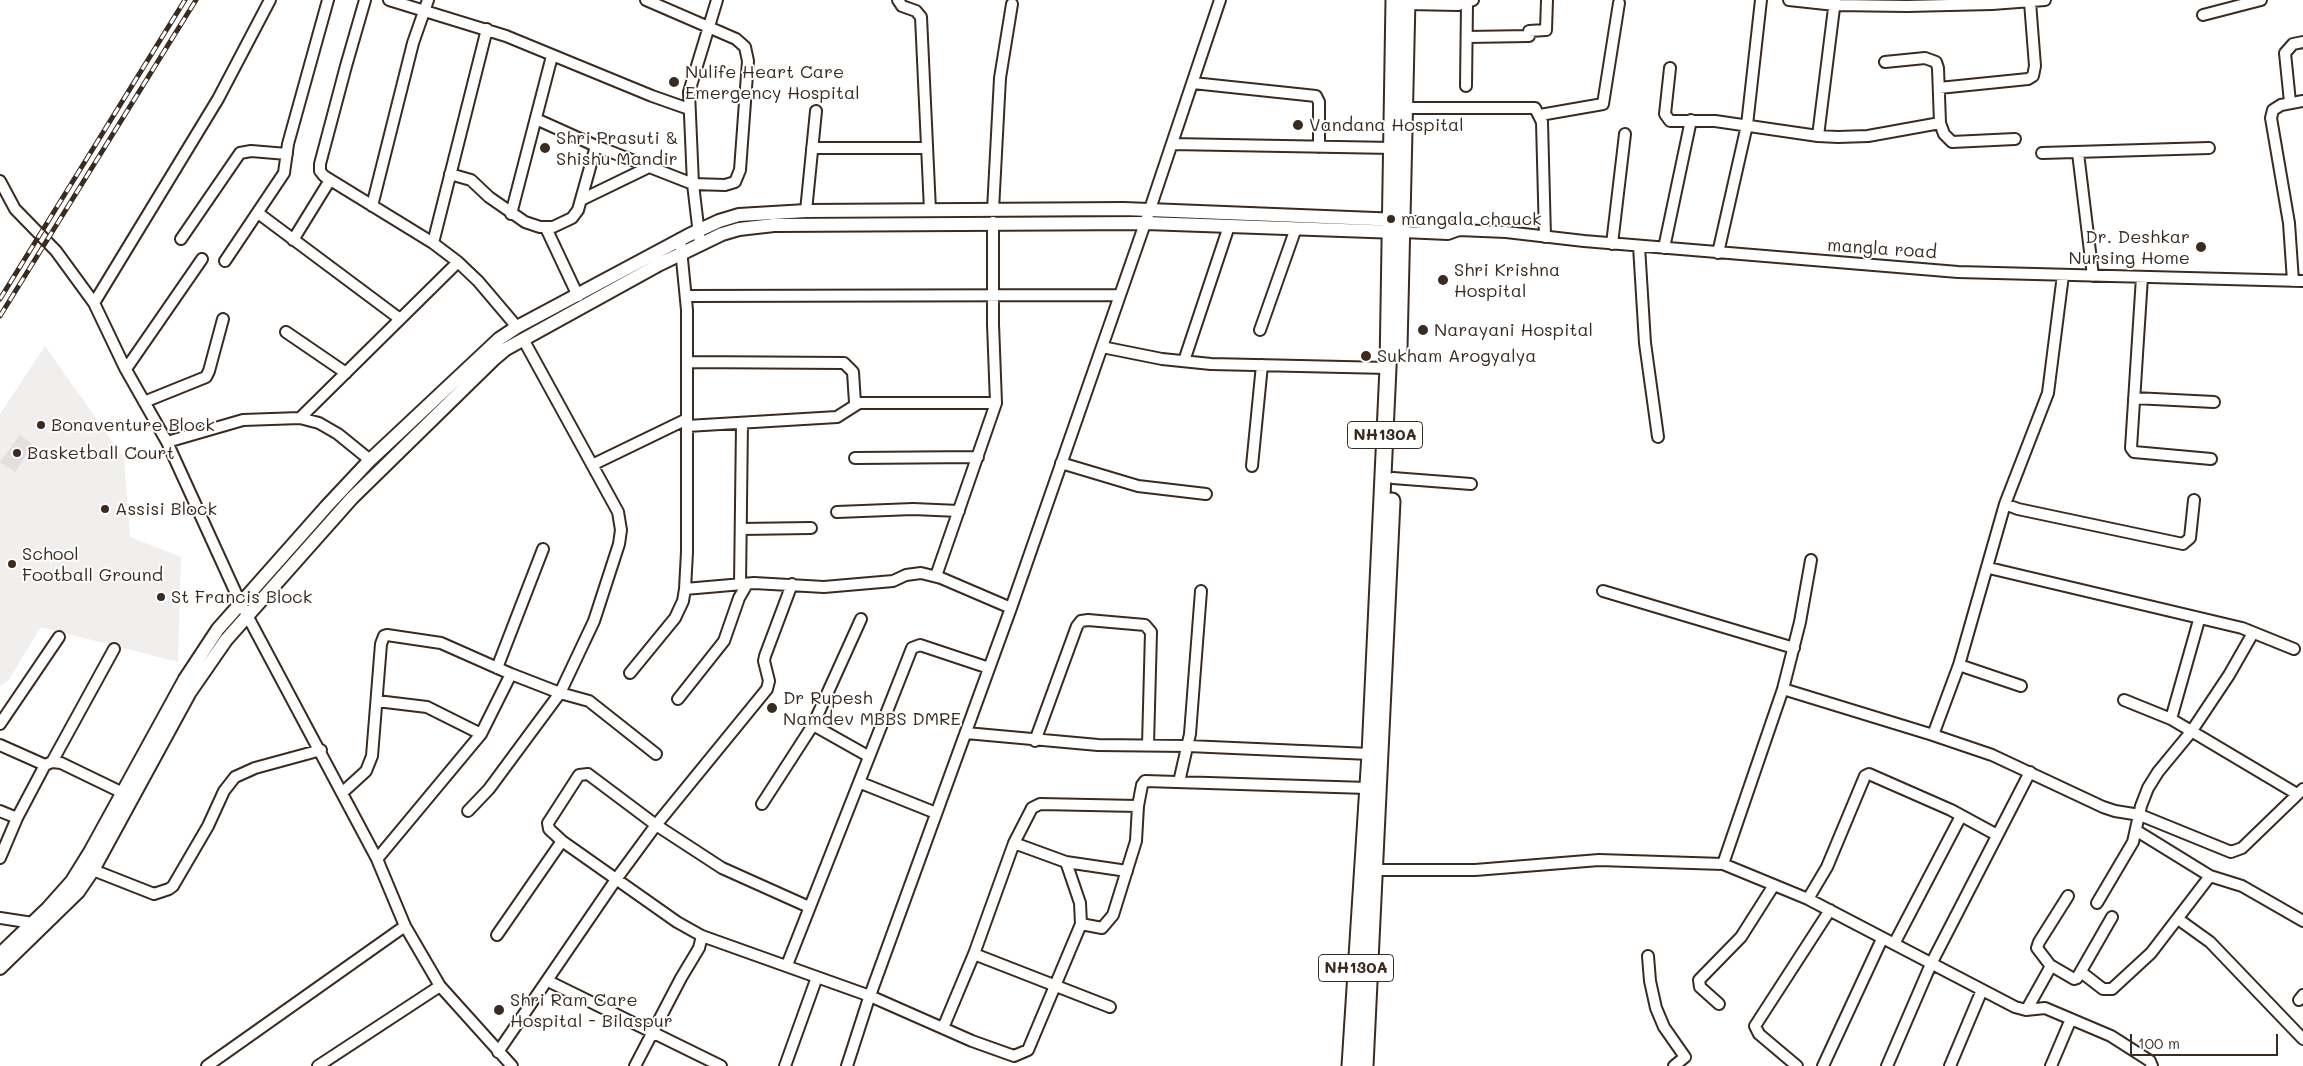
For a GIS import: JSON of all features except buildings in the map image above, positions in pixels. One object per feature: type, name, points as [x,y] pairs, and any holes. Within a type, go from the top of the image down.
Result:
[{"type":"highway","name":"NH130A","points":[[1350,1066],[1368,870],[1384,560],[1388,368],[1405,108],[1403,1]]},
{"type":"highway","name":"NH130A","points":[[1365,1066],[1368,870],[1367,788],[1384,560],[1393,478],[1397,226],[1393,148],[1403,1]]},
{"type":"main road","points":[[0,954],[72,881],[123,793],[185,679],[218,630],[240,602],[370,460],[485,351],[517,327],[578,296],[680,239],[739,215],[806,211],[930,210],[993,216],[1296,228],[1397,226]]},
{"type":"main road","points":[[0,968],[78,892],[93,870],[190,692],[226,640],[247,614],[352,498],[493,360],[523,339],[683,252],[739,229],[774,225],[1150,210],[1397,226]]},
{"type":"street","points":[[94,303],[218,100],[270,0]]},
{"type":"street","points":[[225,261],[280,181],[328,0]]},
{"type":"street","points":[[366,0],[320,164],[322,174],[433,243],[458,262],[478,281],[517,327]]},
{"type":"street","points":[[389,0],[425,5],[689,109]]},
{"type":"street","points":[[536,119],[596,146],[693,184],[733,183],[738,180],[748,55],[745,47],[736,39],[646,0]]},
{"type":"street","points":[[700,244],[693,184],[689,109],[692,81],[717,0]]},
{"type":"street","points":[[898,0],[902,6],[916,11],[920,17],[930,210]]},
{"type":"street","points":[[847,1066],[870,996],[1011,608],[1146,223],[1220,0]]},
{"type":"street","points":[[1467,37],[1529,36],[1529,31],[1546,30],[1547,0]]},
{"type":"street","points":[[1718,252],[1747,125],[1761,0]]},
{"type":"street","points":[[1789,0],[1835,3],[2030,2],[2045,0]]},
{"type":"street","points":[[2203,15],[2261,0]]},
{"type":"street","points":[[1403,1],[1470,2],[1466,86]]},
{"type":"street","points":[[1939,88],[2032,77],[2035,66],[2030,2]]},
{"type":"street","points":[[1818,136],[1835,3]]},
{"type":"street","points":[[936,576],[996,403],[993,216],[1000,78],[1012,4]]},
{"type":"street","points":[[1540,115],[1603,104],[1619,4]]},
{"type":"street","points":[[372,206],[425,5]]},
{"type":"street","points":[[433,243],[487,29]]},
{"type":"street","points":[[2290,102],[2285,53],[2293,44],[2303,42]]},
{"type":"street","points":[[511,214],[552,56]]},
{"type":"street","points":[[1885,62],[1934,60],[1938,68],[1940,123],[1947,138],[1954,143],[2015,139]]},
{"type":"street","points":[[1670,68],[1666,116],[1672,121],[1691,120],[1747,125],[1818,136],[1859,137],[1940,123]]},
{"type":"street","points":[[1193,83],[1316,96],[1320,102],[1319,147]]},
{"type":"street","points":[[2298,281],[2272,118],[2276,108],[2290,102],[2303,101]]},
{"type":"street","points":[[1405,108],[1535,108],[1540,115],[1545,237]]},
{"type":"street","points":[[806,211],[816,111]]},
{"type":"street","points":[[1664,248],[1691,120]]},
{"type":"street","points":[[1612,244],[1625,134]]},
{"type":"street","points":[[1172,144],[1393,148]]},
{"type":"street","points":[[450,174],[471,180],[511,214],[525,222],[546,228],[561,225],[572,218],[581,200],[596,146]]},
{"type":"street","points":[[812,148],[927,148]]},
{"type":"street","points":[[2042,153],[2209,148]]},
{"type":"street","points":[[180,239],[240,154],[251,151],[287,154]]},
{"type":"street","points":[[2078,153],[2093,276]]},
{"type":"street","points":[[581,200],[649,167]]},
{"type":"street","points":[[293,240],[330,180]]},
{"type":"street","points":[[0,181],[3,195],[56,251],[94,303],[126,369],[167,442],[240,602],[344,792],[377,859],[405,926],[440,986],[512,1066]]},
{"type":"street","points":[[258,214],[400,319]]},
{"type":"street","name":"mangla road","points":[[1397,226],[1448,225],[1459,230],[1506,232],[1612,244],[1958,272],[2298,281]]},
{"type":"street","points":[[1184,362],[1229,226]]},
{"type":"street","points":[[546,228],[578,296]]},
{"type":"street","points":[[1260,330],[1296,228]]},
{"type":"street","points":[[630,673],[675,618],[683,601],[685,589],[688,552],[687,362],[686,296],[683,252],[680,239]]},
{"type":"street","points":[[1639,246],[1645,343],[1658,437]]},
{"type":"street","points":[[126,369],[202,259]]},
{"type":"street","points":[[300,418],[458,262]]},
{"type":"street","points":[[1933,735],[1960,665],[2005,504],[2051,384],[2063,275]]},
{"type":"street","points":[[2142,277],[2131,447],[2133,451],[2211,459]]},
{"type":"street","points":[[686,296],[1120,295]]},
{"type":"street","points":[[144,402],[206,377],[223,319]]},
{"type":"street","points":[[286,332],[346,372]]},
{"type":"street","points":[[468,811],[480,795],[490,789],[560,693],[594,621],[619,544],[620,521],[618,512],[523,339]]},
{"type":"street","points":[[1102,347],[1184,362],[1388,368]]},
{"type":"street","points":[[687,362],[844,363],[853,372],[855,403]]},
{"type":"street","points":[[1252,466],[1262,365]]},
{"type":"street","points":[[2134,398],[2214,402]]},
{"type":"street","points":[[592,464],[687,423],[742,424],[837,417],[844,414],[855,403],[996,403]]},
{"type":"street","points":[[167,442],[242,420],[300,418],[319,423],[334,431],[370,460]]},
{"type":"street","points":[[678,699],[724,641],[744,584],[741,529],[742,424]]},
{"type":"street","points":[[855,458],[978,458]]},
{"type":"street","points":[[1062,463],[1129,484],[1206,494]]},
{"type":"street","points":[[1393,478],[1471,484]]},
{"type":"street","points":[[2005,504],[2018,509],[2183,544],[2190,538],[2194,500]]},
{"type":"street","points":[[837,512],[913,509],[959,511]]},
{"type":"street","points":[[741,529],[811,528]]},
{"type":"street","points":[[497,668],[543,549]]},
{"type":"street","points":[[1723,864],[1783,689],[1794,648],[1811,560]]},
{"type":"street","points":[[1988,568],[2253,633],[2294,649]]},
{"type":"street","points":[[685,589],[744,584],[792,584],[824,587],[893,581],[913,573],[936,576],[1011,608]]},
{"type":"street","points":[[498,1052],[617,878],[656,826],[767,689],[769,681],[764,661],[765,656],[792,584]]},
{"type":"street","points":[[1179,782],[1188,746],[1201,591]]},
{"type":"street","points":[[1604,591],[1794,648]]},
{"type":"street","points":[[762,804],[813,725],[861,619]]},
{"type":"street","points":[[1035,741],[1078,626],[1081,621],[1088,620],[1145,625],[1151,632],[1148,745]]},
{"type":"street","points":[[2171,719],[2199,620]]},
{"type":"street","points":[[2097,903],[2133,842],[2139,814],[2148,788],[2158,772],[2191,732],[2246,648],[2253,633]]},
{"type":"street","points":[[344,792],[361,778],[370,764],[381,644],[384,636],[388,635],[441,643],[511,674],[560,693],[581,698],[599,706],[656,754]]},
{"type":"street","points":[[0,724],[59,637]]},
{"type":"street","points":[[787,965],[860,783],[868,756],[914,646],[923,645],[989,668]]},
{"type":"street","points":[[0,858],[17,818],[114,649]]},
{"type":"street","points":[[1960,665],[2021,686]]},
{"type":"street","points":[[377,859],[481,734],[511,674]]},
{"type":"street","points":[[1783,689],[1992,755],[2103,807],[2115,811],[2139,814],[2225,851],[2234,852],[2242,848],[2300,792],[2171,719],[2124,700]]},
{"type":"street","points":[[376,701],[427,708],[481,734]]},
{"type":"street","points":[[813,725],[868,756]]},
{"type":"street","points":[[966,733],[1035,741],[1370,754]]},
{"type":"street","points":[[0,745],[49,764],[61,763],[123,793]]},
{"type":"street","points":[[93,870],[154,894],[169,889],[178,878],[208,826],[224,791],[235,777],[255,768],[320,750]]},
{"type":"street","points":[[1887,1066],[1931,964],[2030,772]]},
{"type":"street","points":[[809,907],[722,868],[656,826],[588,774],[579,775],[561,799],[548,823],[549,829],[562,840],[678,922],[702,936],[870,996],[972,1041],[1014,1056],[1028,1050],[1081,924],[1080,902],[1066,862]]},
{"type":"street","points":[[1808,899],[1827,867],[1867,774],[1873,774],[1997,835]]},
{"type":"street","points":[[1081,924],[1099,928],[1104,926],[1113,915],[1136,841],[1138,806],[1141,788],[1145,781],[1367,788]]},
{"type":"street","points":[[860,783],[936,814]]},
{"type":"street","points":[[943,1028],[974,954],[1014,844],[1029,811],[1037,805],[1138,806]]},
{"type":"street","points":[[0,812],[17,818]]},
{"type":"street","points":[[1894,944],[1961,816]]},
{"type":"street","points":[[2137,830],[2210,876],[2242,886],[2303,921]]},
{"type":"street","points":[[497,935],[562,840]]},
{"type":"street","points":[[1014,844],[1066,862],[1127,871]]},
{"type":"street","points":[[1368,870],[1475,870],[1599,860],[1723,864],[1808,899],[2015,1007],[2027,1010],[2044,1008],[2111,1036],[2150,1061],[2152,1066]]},
{"type":"street","points":[[2082,972],[2103,989],[2112,989],[2151,952],[2210,876]]},
{"type":"street","points":[[1719,1004],[1700,987],[1698,982],[1742,937],[1774,885]]},
{"type":"street","points":[[2068,896],[2037,946],[2038,951],[2051,966],[2074,979],[2082,972],[2112,917]]},
{"type":"street","points":[[1797,1066],[1759,1034],[1756,1026],[1830,910]]},
{"type":"street","points":[[0,918],[33,922]]},
{"type":"street","points":[[2178,918],[2210,942],[2303,1039]]},
{"type":"street","points":[[207,1066],[405,926]]},
{"type":"street","points":[[636,1066],[681,978],[699,948],[702,936]]},
{"type":"street","points":[[1823,1066],[1882,939]]},
{"type":"street","points":[[974,954],[1110,1007]]},
{"type":"street","points":[[1648,956],[1650,981],[1656,1008],[1664,1027],[1685,1057],[1674,1066]]},
{"type":"street","points":[[2027,1010],[2051,966]]},
{"type":"street","points":[[785,1066],[817,978]]},
{"type":"street","points":[[548,981],[721,1066]]},
{"type":"street","points":[[318,1066],[440,986]]},
{"type":"street","points":[[1950,1066],[1982,990]]},
{"type":"street","points":[[2051,1066],[2071,1019]]},
{"type":"shaded area","points":[[45,346],[124,458],[130,537],[181,557],[178,662],[41,627],[8,681],[0,686],[0,414]]},
{"type":"shaded area","name":"Basketball Court","points":[[20,435],[33,445],[15,472],[0,462]]},
{"type":"railway","points":[[0,299],[185,0]]},
{"type":"railway","points":[[0,316],[196,0]]},
{"type":"place","name":"Nulife Heart Care Emergency Hospital","points":[[674,82]]},
{"type":"place","name":"Vandana Hospital","points":[[1298,125]]},
{"type":"place","name":"Shri Prasuti & Shishu Mandir","points":[[545,148]]},
{"type":"place","name":"mangala chauck","points":[[1391,219]]},
{"type":"place","name":"Dr. Deshkar Nursing Home","points":[[2201,247]]},
{"type":"place","name":"Shri Krishna Hospital","points":[[1443,280]]},
{"type":"place","name":"Narayani Hospital","points":[[1423,330]]},
{"type":"place","name":"Sukham Arogyalya","points":[[1366,356]]},
{"type":"place","name":"Bonaventure Block","points":[[41,425]]},
{"type":"place","name":"Basketball Court","points":[[17,453]]},
{"type":"place","name":"Assisi Block","points":[[105,509]]},
{"type":"place","name":"School Football Ground","points":[[12,564]]},
{"type":"place","name":"St Francis Block","points":[[161,597]]},
{"type":"place","name":"Dr Rupesh Namdev MBBS DMRE","points":[[772,708]]},
{"type":"place","name":"Shri Ram Care Hospital - Bilaspur","points":[[499,1010]]}]
